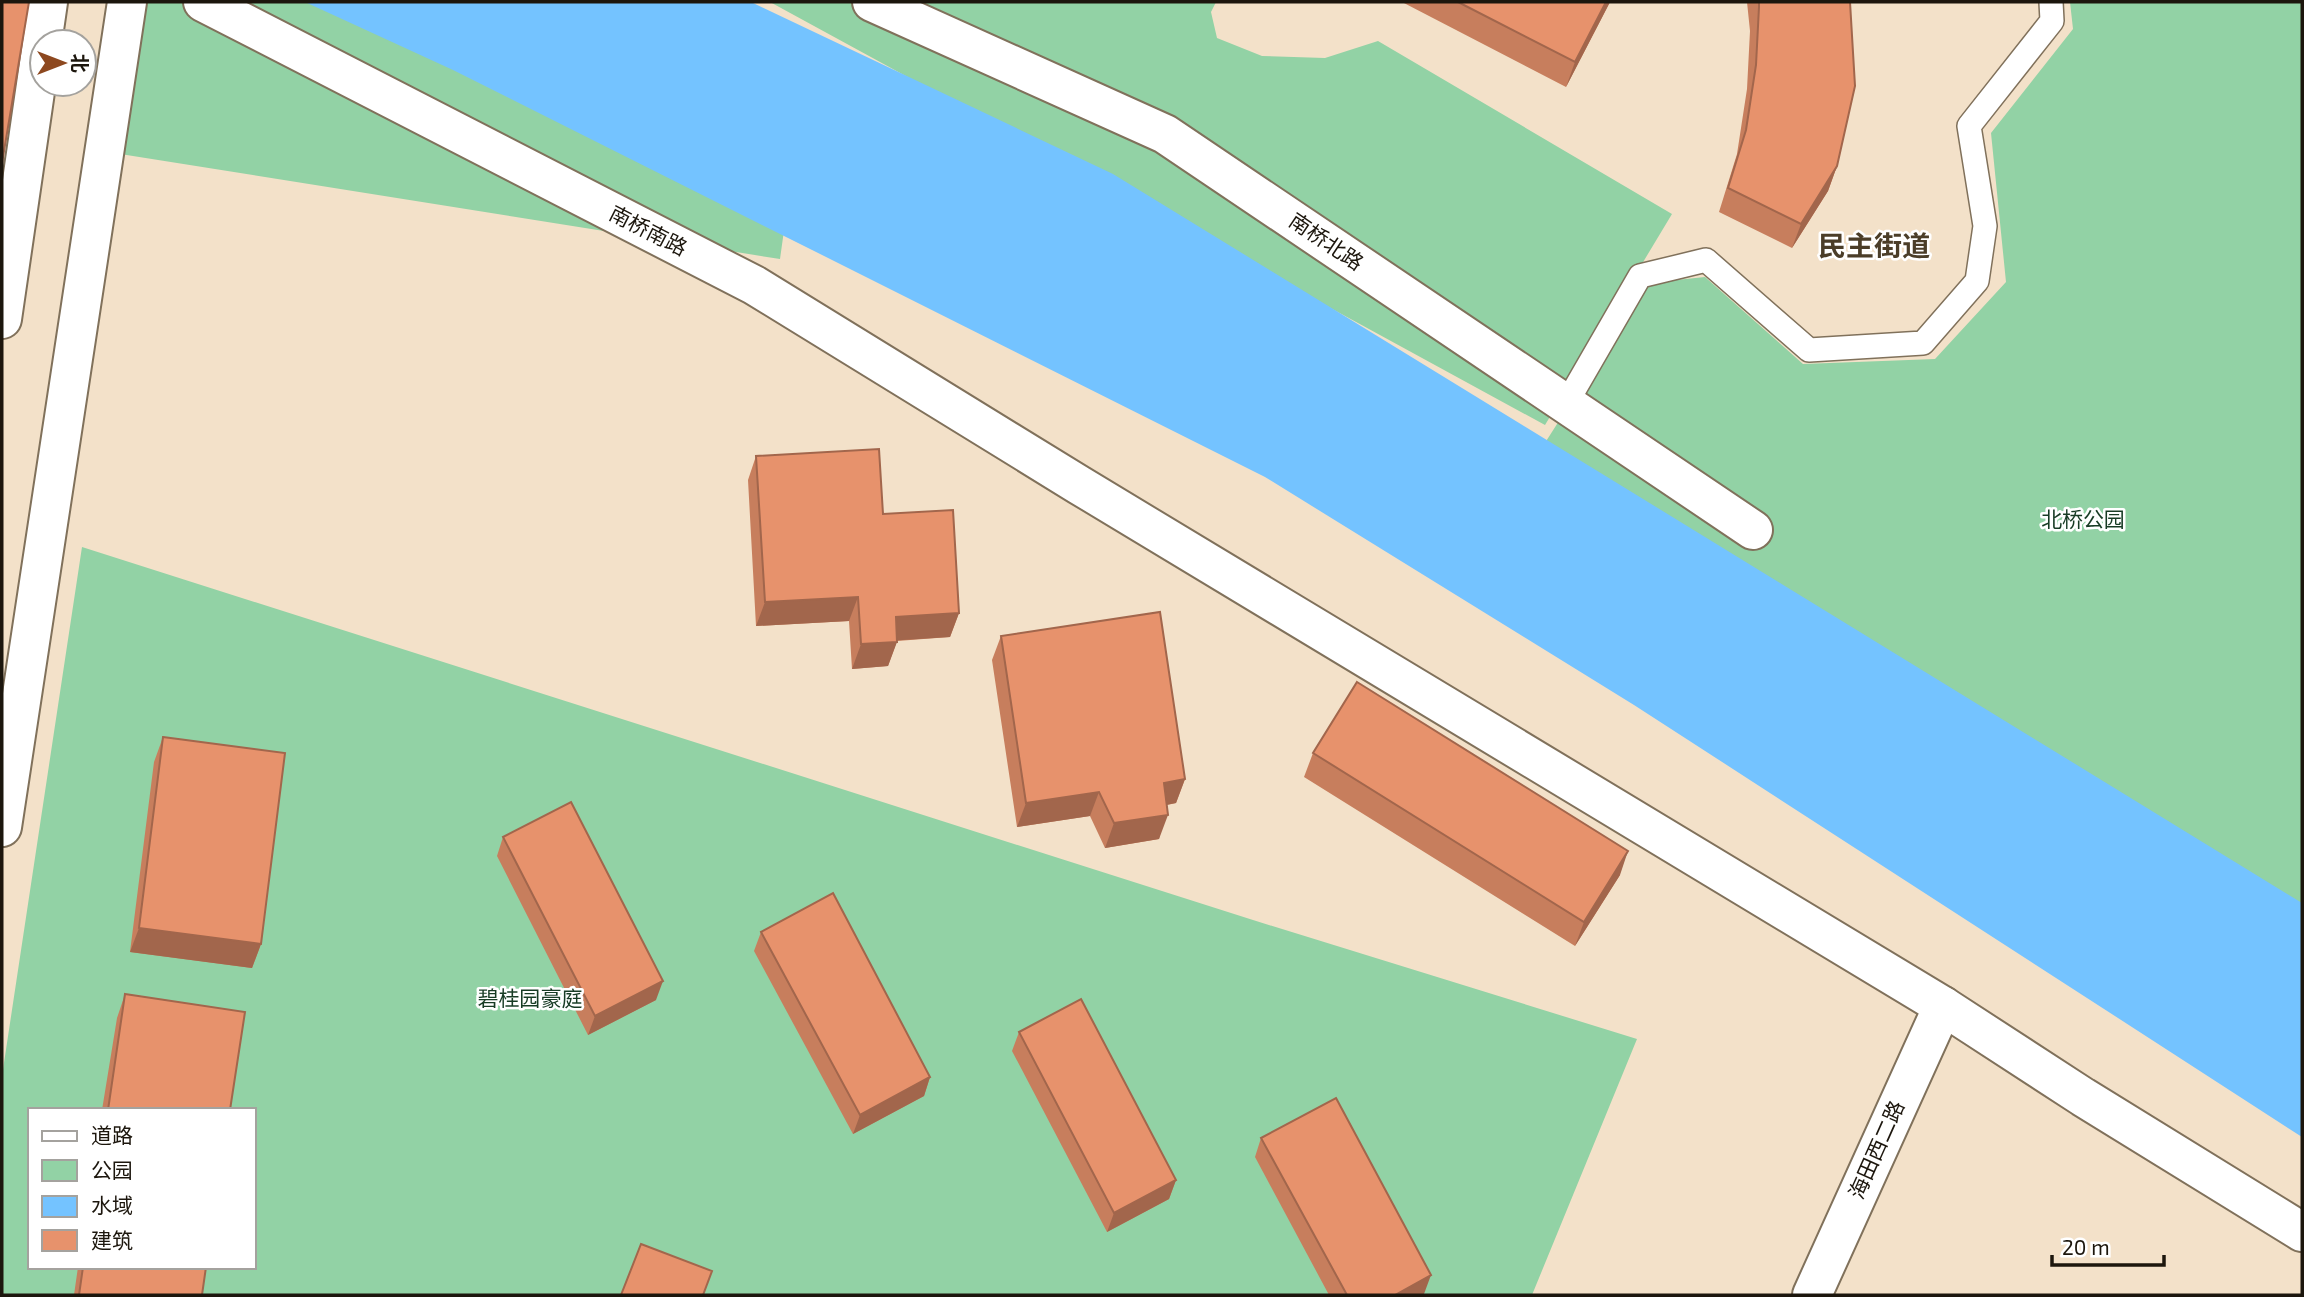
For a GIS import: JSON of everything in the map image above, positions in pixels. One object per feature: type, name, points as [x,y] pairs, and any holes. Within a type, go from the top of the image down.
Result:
[{"type":"street","points":[[2,319],[7,251],[48,2]]},
{"type":"street","points":[[2,827],[127,2]]},
{"type":"street","name":"南桥南路","points":[[203,2],[754,285],[1079,485],[1943,1006],[2083,1097],[2302,1232]]},
{"type":"street","name":"南桥北路","points":[[872,2],[1165,134],[1753,530]]},
{"type":"street","name":"海田西二路","points":[[1812,1295],[1943,1006]]},
{"type":"lane","points":[[1566,404],[1640,276],[1706,260],[1809,350],[1923,343],[1977,281],[1985,226],[1969,125],[2052,21],[2051,2]]},
{"type":"green space","points":[[138,2],[401,2],[788,202],[780,259],[114,153]]},
{"type":"green space","points":[[770,2],[1216,2],[1211,12],[1217,38],[1262,56],[1325,58],[1378,41],[1672,214],[1545,425]]},
{"type":"green space","name":"北桥公园","points":[[2070,2],[2302,2],[2302,912],[1543,446],[1647,283],[1705,277],[1803,364],[1935,359],[2006,282],[1991,133],[2073,29]]},
{"type":"green space","name":"碧桂园豪庭","points":[[82,547],[1253,920],[1637,1039],[1532,1295],[2,1295],[2,1076]]},
{"type":"water","points":[[305,2],[751,2],[1113,174],[2302,903],[2302,1137],[1634,705],[1265,477],[453,70]]},
{"type":"building","points":[[2,2],[29,2],[2,163]]},
{"type":"building","points":[[1458,2],[1606,2],[1575,62]]},
{"type":"building","points":[[1759,2],[1850,2],[1855,86],[1837,166],[1801,224],[1728,188],[1746,130],[1756,65]]},
{"type":"building","points":[[879,449],[883,514],[953,510],[959,613],[896,617],[897,642],[861,644],[858,597],[765,602],[756,456]]},
{"type":"building","points":[[1160,612],[1185,779],[1164,783],[1168,815],[1114,823],[1099,792],[1026,803],[1001,636]]},
{"type":"building","points":[[1357,682],[1628,851],[1584,922],[1313,753]]},
{"type":"building","points":[[163,737],[285,753],[261,944],[139,928]]},
{"type":"building","points":[[571,802],[663,981],[595,1016],[503,837]]},
{"type":"building","points":[[833,893],[930,1077],[860,1115],[761,932]]},
{"type":"building","points":[[125,994],[245,1012],[230,1108],[108,1108]]},
{"type":"building","points":[[1081,999],[1176,1180],[1114,1213],[1019,1032]]},
{"type":"building","points":[[1336,1098],[1431,1275],[1395,1295],[1347,1295],[1261,1138]]},
{"type":"building","points":[[641,1244],[712,1271],[703,1295],[621,1295]]},
{"type":"building","points":[[83,1269],[206,1269],[202,1295],[79,1295]]},
{"type":"district","name":"民主街道","points":[[1874,246]]}]
